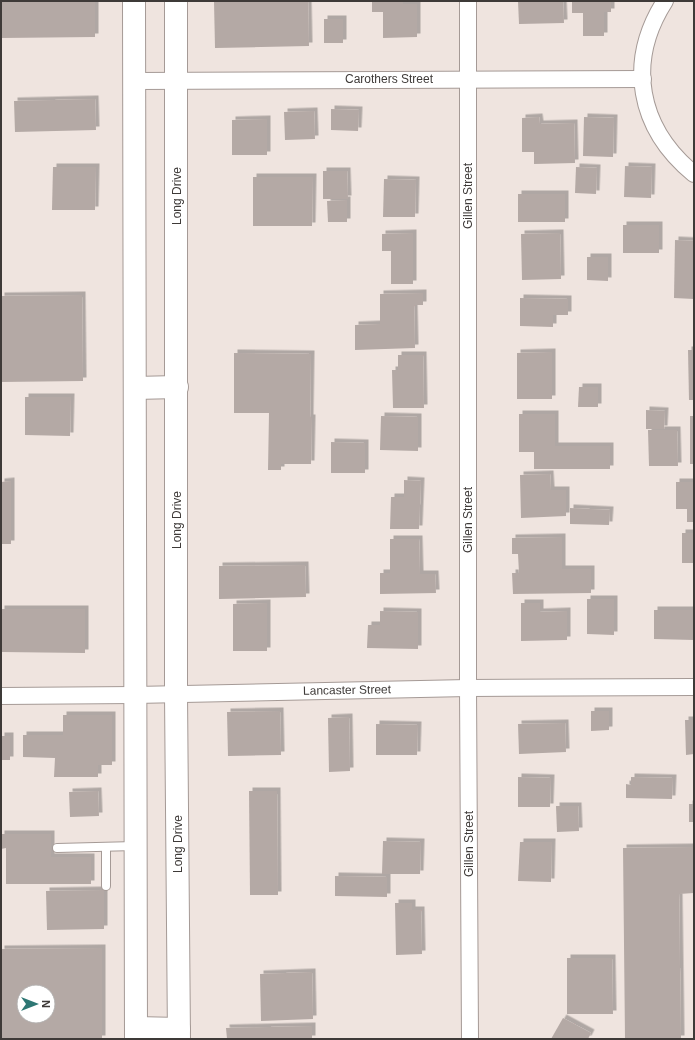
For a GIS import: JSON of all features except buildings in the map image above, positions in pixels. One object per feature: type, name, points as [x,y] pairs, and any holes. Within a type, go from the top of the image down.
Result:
[{"type":"main road","points":[[134,1],[136,1033],[179,1034]]},
{"type":"main road","name":"Long Drive","points":[[176,1],[176,694],[179,1034]]},
{"type":"main road","points":[[135,388],[177,387]]},
{"type":"street","name":"Gillen Street","points":[[468,1],[468,688],[470,1039]]},
{"type":"street","points":[[665,1],[654,19],[647,38],[643,58],[645,98],[650,117],[658,134],[669,150],[694,174]]},
{"type":"street","name":"Carothers Street","points":[[135,81],[643,79]]},
{"type":"street","name":"Lancaster Street","points":[[1,696],[135,695],[468,688],[694,687]]},
{"type":"lane","points":[[57,848],[136,846]]},
{"type":"lane","points":[[106,847],[106,886]]}]
